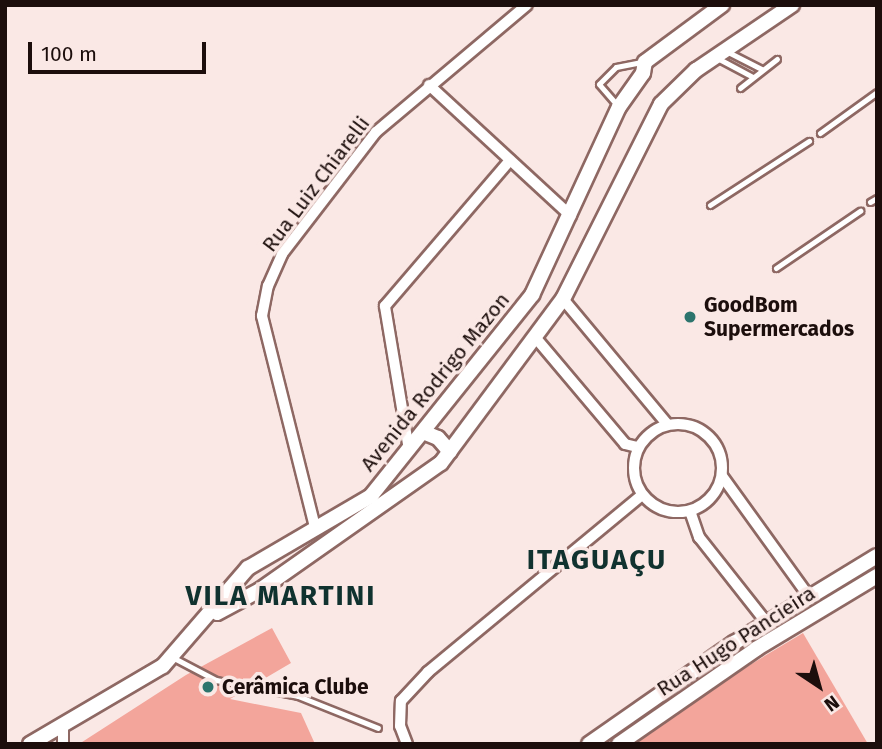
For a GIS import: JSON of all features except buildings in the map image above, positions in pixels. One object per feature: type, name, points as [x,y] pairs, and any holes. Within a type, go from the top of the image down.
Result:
[{"type":"street","name":"Rua Luiz Chiarelli","points":[[315,527],[262,316],[268,286],[282,254],[376,132],[527,5]]},
{"type":"street","name":"Avenida Rodrigo Mazon","points":[[209,617],[248,568],[371,496],[532,295],[571,216],[619,107],[643,73],[645,62],[723,5]]},
{"type":"street","name":"Avenida Rodrigo Mazon","points":[[209,617],[260,590],[430,471],[450,452],[563,299],[661,104],[720,54],[792,5]]},
{"type":"street","points":[[429,85],[571,216]]},
{"type":"street","points":[[430,471],[409,450],[385,306],[510,160]]},
{"type":"street","points":[[563,299],[667,424]]},
{"type":"street","points":[[536,337],[625,444],[638,447]]},
{"type":"street","points":[[722,476],[707,501],[690,511],[666,511],[642,495],[633,468],[638,447],[653,430],[667,424],[696,427],[709,435],[720,454],[722,476],[810,598]]},
{"type":"street","points":[[423,432],[438,438],[450,452]]},
{"type":"street","points":[[407,744],[400,726],[401,701],[428,672],[642,495]]},
{"type":"street","points":[[690,511],[699,537],[772,623]]},
{"type":"street","name":"Rua Hugo Pancieira","points":[[589,744],[734,643],[772,623],[877,556]]},
{"type":"street","name":"Rua Hugo Pancieira","points":[[620,744],[756,649],[877,576]]},
{"type":"street","points":[[30,744],[172,657],[209,617]]},
{"type":"street","points":[[63,724],[63,744]]},
{"type":"lane","points":[[720,54],[762,69]]},
{"type":"lane","points":[[720,54],[753,77]]},
{"type":"lane","points":[[740,88],[777,59]]},
{"type":"lane","points":[[619,107],[599,84],[616,67],[645,62]]},
{"type":"lane","points":[[820,133],[877,92]]},
{"type":"lane","points":[[710,205],[809,141]]},
{"type":"lane","points":[[870,202],[877,198]]},
{"type":"lane","points":[[775,268],[860,211]]},
{"type":"lane","points":[[172,657],[216,680],[298,696],[378,728]]},
{"type":"shaded area","name":"Cerâmica Clube","points":[[272,628],[291,663],[230,699],[301,713],[315,744],[79,744],[186,675]]},
{"type":"shaded area","points":[[803,633],[868,744],[630,744],[728,678]]},
{"type":"place","name":"GoodBom Supermercados","points":[[690,317]]},
{"type":"place","name":"Cerâmica Clube","points":[[208,687]]},
{"type":"district","name":"ITAGUAÇU","points":[[597,560]]},
{"type":"district","name":"VILA MARTINI","points":[[281,596]]}]
